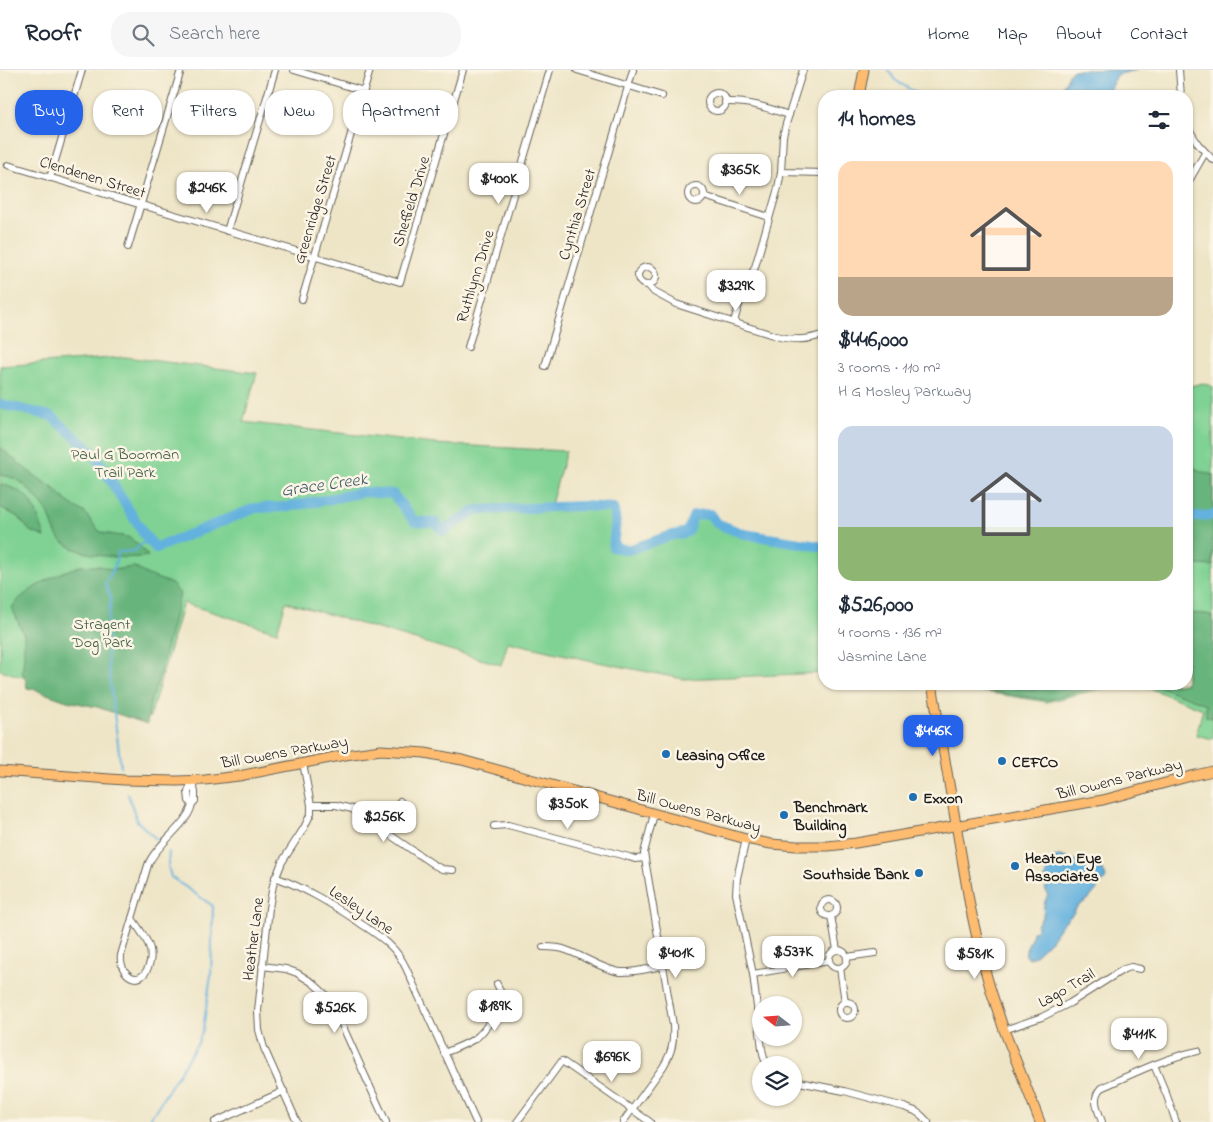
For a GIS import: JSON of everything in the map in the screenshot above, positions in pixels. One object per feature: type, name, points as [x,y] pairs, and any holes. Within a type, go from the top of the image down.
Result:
[{"type":"main road","points":[[860,90],[864,70]]},
{"type":"main road","points":[[933,690],[977,942],[990,991],[1040,1122]]},
{"type":"main road","name":"Bill Owens Parkway","points":[[0,771],[124,780],[192,781],[239,776],[345,755],[381,750],[410,751],[462,760],[746,839],[784,846],[828,846],[856,843],[1103,800],[1213,771]]},
{"type":"street","points":[[50,178],[82,70]]},
{"type":"street","points":[[128,247],[181,70]]},
{"type":"street","points":[[227,231],[275,70]]},
{"type":"street","points":[[294,70],[361,90]]},
{"type":"street","name":"Greenridge Street","points":[[364,90],[370,70]]},
{"type":"street","name":"Sheffield Drive","points":[[400,282],[463,70]]},
{"type":"street","name":"Ruthlynn Drive","points":[[468,347],[550,70]]},
{"type":"street","points":[[577,70],[662,96]]},
{"type":"street","name":"Cynthia Street","points":[[545,366],[633,70]]},
{"type":"street","points":[[734,322],[742,294],[754,270],[770,217],[781,172],[783,136],[802,70]]},
{"type":"street","points":[[1179,70],[1181,90]]},
{"type":"street","points":[[725,102],[733,101],[753,104],[789,115]]},
{"type":"street","name":"Greenridge Street","points":[[302,299],[351,135]]},
{"type":"street","points":[[1193,136],[1213,160]]},
{"type":"street","points":[[1193,174],[1206,153]]},
{"type":"street","name":"Clendenen Street","points":[[8,165],[400,282]]},
{"type":"street","points":[[781,172],[818,173]]},
{"type":"street","points":[[704,196],[770,217]]},
{"type":"street","points":[[648,285],[654,292],[676,304],[784,338],[802,339],[818,335]]},
{"type":"street","name":"Heather Lane","points":[[298,1122],[264,1048],[259,1030],[258,1011],[269,908],[275,877],[311,813],[303,763]]},
{"type":"street","points":[[132,918],[148,943],[151,955],[146,973],[137,978],[132,978],[123,968],[121,955],[132,918],[150,861],[188,815],[191,808],[192,804],[188,801],[188,792],[192,781]]},
{"type":"street","points":[[382,829],[400,801]]},
{"type":"street","points":[[311,805],[331,804],[348,807],[438,867],[453,870]]},
{"type":"street","points":[[623,1122],[663,1067],[672,1048],[674,1036],[645,858],[645,848],[654,814]]},
{"type":"street","points":[[494,826],[508,825],[629,858],[645,858]]},
{"type":"street","points":[[746,839],[738,870],[736,890],[753,974],[764,1056]]},
{"type":"street","name":"Lesley Lane","points":[[275,877],[303,888],[327,901],[392,947],[404,963],[476,1122]]},
{"type":"street","points":[[831,916],[836,950]]},
{"type":"street","points":[[543,946],[568,950],[620,972],[663,966]]},
{"type":"street","points":[[836,950],[842,951],[847,958],[845,966],[840,968],[831,966],[828,961],[831,952],[836,950]]},
{"type":"street","points":[[847,958],[875,953]]},
{"type":"street","points":[[753,974],[828,961]]},
{"type":"street","points":[[262,966],[286,969],[298,973],[327,996],[386,1122]]},
{"type":"street","name":"Lago Trail","points":[[1004,1030],[1042,1017],[1070,1003],[1124,969],[1131,967],[1140,969]]},
{"type":"street","points":[[840,968],[845,1002]]},
{"type":"street","points":[[444,1053],[472,1040],[484,1030],[500,1000],[501,994],[497,984]]},
{"type":"street","points":[[1102,1122],[1095,1101],[1096,1093],[1101,1088],[1154,1065],[1198,1051]]},
{"type":"street","points":[[517,1122],[562,1061],[650,1122]]},
{"type":"street","points":[[1154,1065],[1176,1122]]},
{"type":"street","points":[[802,1083],[844,1091],[904,1107],[915,1111],[928,1122]]},
{"type":"street","points":[[215,1122],[284,1091]]},
{"type":"green space","name":"Paul G Boorman Trail Park","points":[[125,357],[257,373],[243,422],[435,444],[566,451],[550,508],[584,506],[613,508],[616,521],[614,547],[628,550],[687,532],[694,515],[710,514],[716,523],[744,534],[818,546],[818,673],[683,679],[508,642],[501,665],[286,602],[277,632],[183,603],[150,717],[0,670],[0,366]]},
{"type":"green space","points":[[1203,383],[1213,387],[1213,739],[1196,735],[1203,709],[1154,690],[1193,690],[1193,385]]},
{"type":"green space","points":[[0,447],[28,471],[53,488],[69,503],[85,513],[98,530],[103,533],[128,537],[139,545],[148,556],[127,558],[101,556],[77,550],[67,545],[58,536],[47,511],[28,488],[17,480],[0,475]]},
{"type":"green space","points":[[1193,467],[1213,475],[1213,566],[1193,565]]},
{"type":"green space","points":[[0,484],[12,488],[27,497],[35,509],[45,537],[30,531],[18,517],[0,507]]},
{"type":"green space","name":"Stragent Dog Park","points":[[81,566],[100,566],[113,570],[134,567],[172,584],[180,594],[158,680],[150,703],[147,724],[97,707],[67,701],[27,688],[22,672],[24,635],[12,608],[24,595],[33,589],[64,572]]},
{"type":"green space","points":[[1193,613],[1213,616],[1213,718],[1206,717],[1206,704],[1168,690],[1193,690]]},
{"type":"green space","points":[[971,690],[1094,690],[1047,702]]},
{"type":"green space","points":[[981,690],[1083,690],[1047,700]]},
{"type":"water","points":[[1074,70],[1137,70],[1116,75],[1110,90],[1061,90],[1068,74]]},
{"type":"water","points":[[1060,856],[1102,870],[1106,878],[1089,899],[1077,907],[1051,940],[1033,957],[1029,958],[1026,957],[1026,950],[1033,932],[1037,929],[1037,925],[1043,916],[1044,904],[1048,894],[1045,889],[1047,886],[1044,884],[1048,865],[1051,859]]},
{"type":"waterway","points":[[888,70],[895,80],[911,90]]},
{"type":"waterway","name":"Grace Creek","points":[[0,404],[51,416],[93,452],[145,536],[156,548],[255,508],[286,507],[363,492],[393,494],[414,521],[436,523],[443,531],[476,510],[584,506],[613,508],[616,521],[613,547],[628,550],[687,532],[694,515],[710,514],[716,523],[744,534],[818,546]]},
{"type":"waterway","name":"Grace Creek","points":[[1193,517],[1213,515]]},
{"type":"waterway","points":[[121,767],[108,667],[107,632],[111,598],[105,584],[114,568],[118,552],[134,551],[143,543],[151,543]]},
{"type":"waterway","points":[[128,794],[137,821],[157,840]]},
{"type":"waterway","points":[[148,1122],[198,1043],[203,1029],[211,975],[213,906],[171,877],[168,866],[169,852]]},
{"type":"place","name":"Leasing Office","points":[[666,754]]},
{"type":"place","name":"CEFCO","points":[[1002,761]]},
{"type":"place","name":"Exxon","points":[[913,797]]},
{"type":"place","name":"Benchmark Building","points":[[784,815]]},
{"type":"place","name":"Heaton Eye Associates","points":[[1015,866]]},
{"type":"place","name":"Southside Bank","points":[[919,873]]}]
